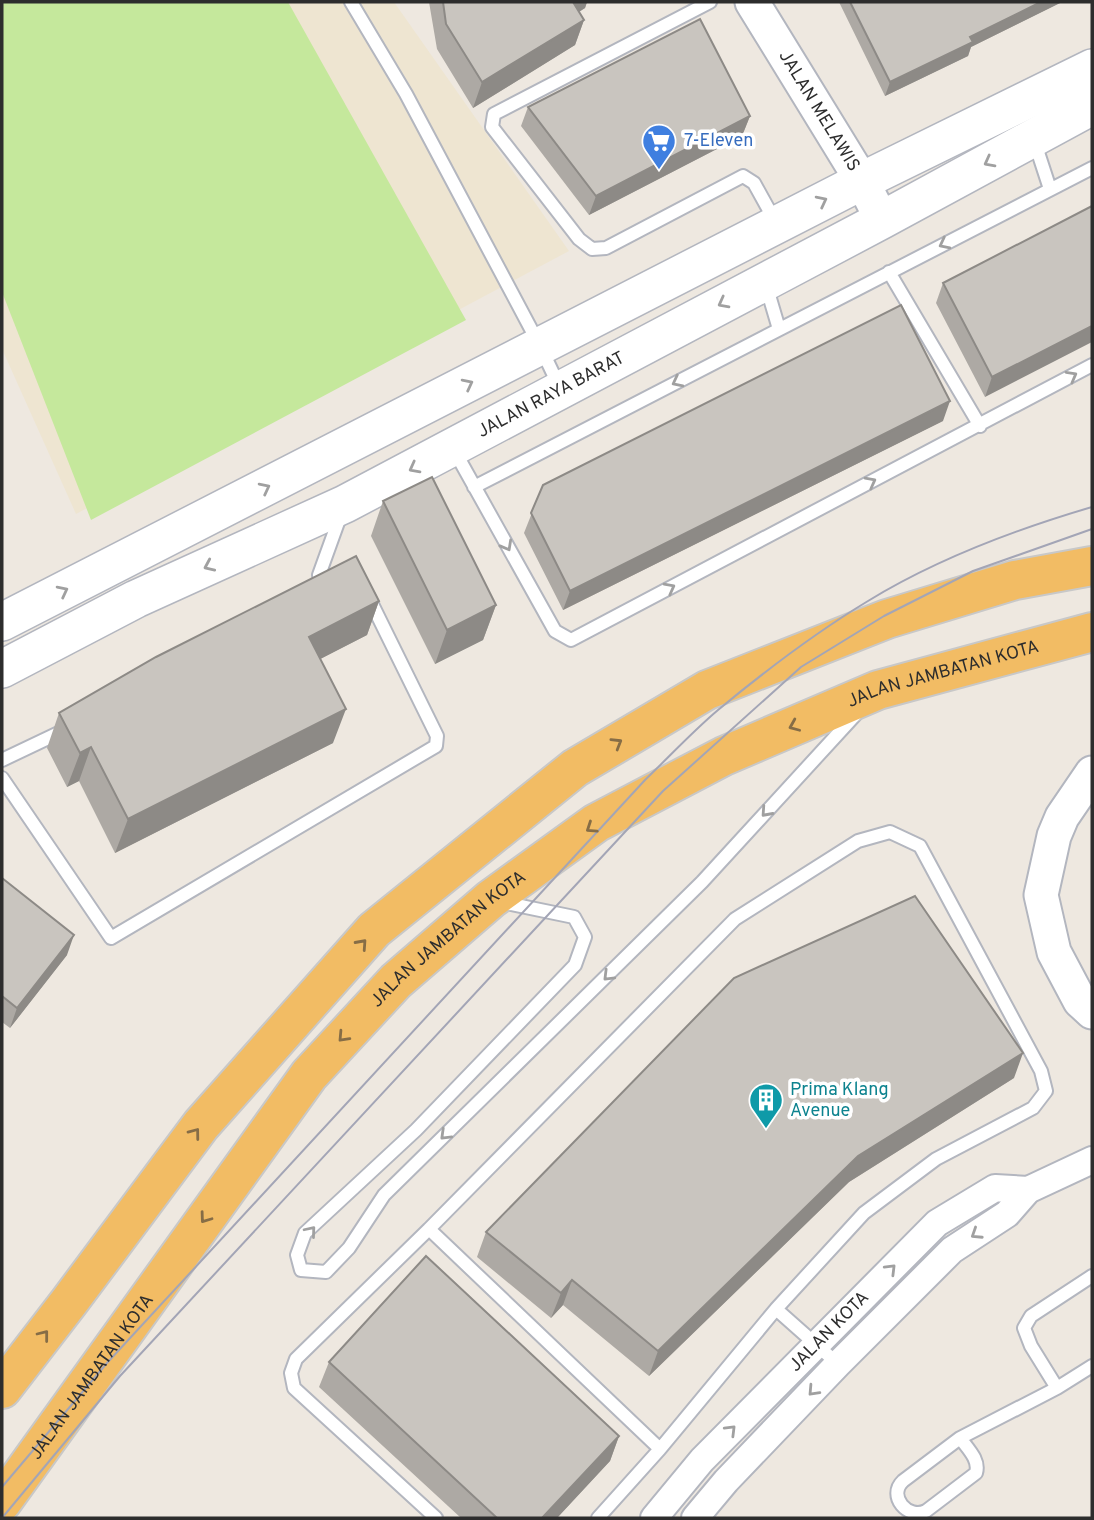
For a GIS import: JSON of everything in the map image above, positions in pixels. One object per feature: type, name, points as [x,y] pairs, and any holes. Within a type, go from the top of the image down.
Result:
[{"type":"highway","points":[[2,1389],[201,1125],[374,930],[575,768],[707,690],[887,619],[1015,580],[1092,566]]},
{"type":"highway","name":"JALAN JAMBATAN KOTA","points":[[2,1502],[309,1075],[396,981],[491,899],[596,823],[724,756],[878,690],[1092,632]]},
{"type":"main road","points":[[2,622],[776,224],[1092,68]]},
{"type":"main road","name":"JALAN RAYA BARAT","points":[[2,669],[136,599],[345,504],[883,220],[1092,106]]},
{"type":"street","name":"JALAN MELAWIS","points":[[752,2],[883,220]]},
{"type":"street","points":[[1092,773],[1062,817],[1054,836],[1041,895],[1054,952],[1080,1001],[1092,1012]]},
{"type":"street","points":[[1064,1174],[1092,1146]]},
{"type":"street","name":"JALAN KOTA","points":[[695,1518],[726,1481],[838,1364],[952,1250],[1007,1214],[1028,1190],[1092,1160]]},
{"type":"street","name":"JALAN KOTA","points":[[654,1518],[702,1460],[937,1223],[995,1188],[1028,1190]]},
{"type":"street","points":[[702,1460],[726,1481]]},
{"type":"lane","points":[[351,2],[406,94],[540,346],[560,389]]},
{"type":"lane","points":[[710,2],[494,114],[492,127],[579,239],[592,250],[606,248],[743,177],[754,183],[776,224]]},
{"type":"lane","points":[[1033,139],[1050,189]]},
{"type":"lane","points":[[474,487],[1092,168]]},
{"type":"lane","points":[[889,272],[980,425]]},
{"type":"lane","points":[[765,281],[779,329]]},
{"type":"lane","points":[[453,448],[555,631],[571,640],[1092,365]]},
{"type":"lane","points":[[340,565],[313,578],[345,504]]},
{"type":"lane","points":[[3,783],[111,938],[436,746],[437,736],[362,586]]},
{"type":"lane","points":[[491,899],[573,916],[584,937],[575,965],[416,1130],[305,1233],[297,1255],[301,1270],[326,1272],[349,1248],[384,1195],[702,882],[878,690]]},
{"type":"lane","points":[[2,760],[75,723]]},
{"type":"lane","points":[[436,1518],[294,1388],[290,1373],[296,1359],[429,1229],[735,919],[858,841],[890,832],[920,846],[1041,1071],[1046,1091],[1033,1108],[936,1159],[864,1213],[776,1309],[660,1449],[598,1518]]},
{"type":"lane","points":[[429,1229],[660,1449]]},
{"type":"lane","points":[[1057,1388],[1031,1346],[1024,1328],[1031,1315],[1092,1276]]},
{"type":"lane","points":[[776,1309],[838,1364]]},
{"type":"lane","points":[[960,1438],[976,1460],[976,1473],[926,1511],[919,1515],[911,1514],[898,1499],[898,1486],[960,1438],[1057,1388],[1092,1366]]},
{"type":"shaded area","points":[[2,2],[394,2],[569,251],[76,514],[2,349]]},
{"type":"green space","points":[[2,2],[288,2],[466,320],[91,520],[2,292]]},
{"type":"building","points":[[443,2],[573,2],[584,20],[482,82],[446,24]]},
{"type":"building","points":[[850,2],[1041,2],[970,37],[973,42],[890,82]]},
{"type":"building","points":[[700,19],[750,116],[596,196],[528,107]]},
{"type":"building","points":[[1092,206],[1092,326],[992,377],[943,283]]},
{"type":"building","points":[[901,305],[950,401],[570,591],[531,513],[543,485]]},
{"type":"building","points":[[432,477],[496,605],[447,630],[383,501]]},
{"type":"building","points":[[356,556],[379,601],[309,637],[346,709],[128,819],[91,747],[80,753],[59,713],[156,657]]},
{"type":"building","points":[[2,878],[74,935],[17,1008],[2,996]]},
{"type":"building","name":"Prima Klang Avenue","points":[[915,896],[1023,1053],[858,1156],[658,1351],[572,1280],[561,1293],[486,1232],[734,978]]},
{"type":"building","points":[[426,1256],[619,1436],[542,1518],[497,1518],[329,1362]]},
{"type":"tram line","points":[[2,1487],[107,1363],[645,780],[708,718],[810,639],[894,586],[977,547],[1092,507]]},
{"type":"tram line","points":[[2,1518],[120,1376],[663,791],[801,667],[884,616],[973,571],[1092,529]]},
{"type":"place","name":"7-Eleven","points":[[659,171]]},
{"type":"place","name":"Prima Klang Avenue","points":[[766,1130]]}]
